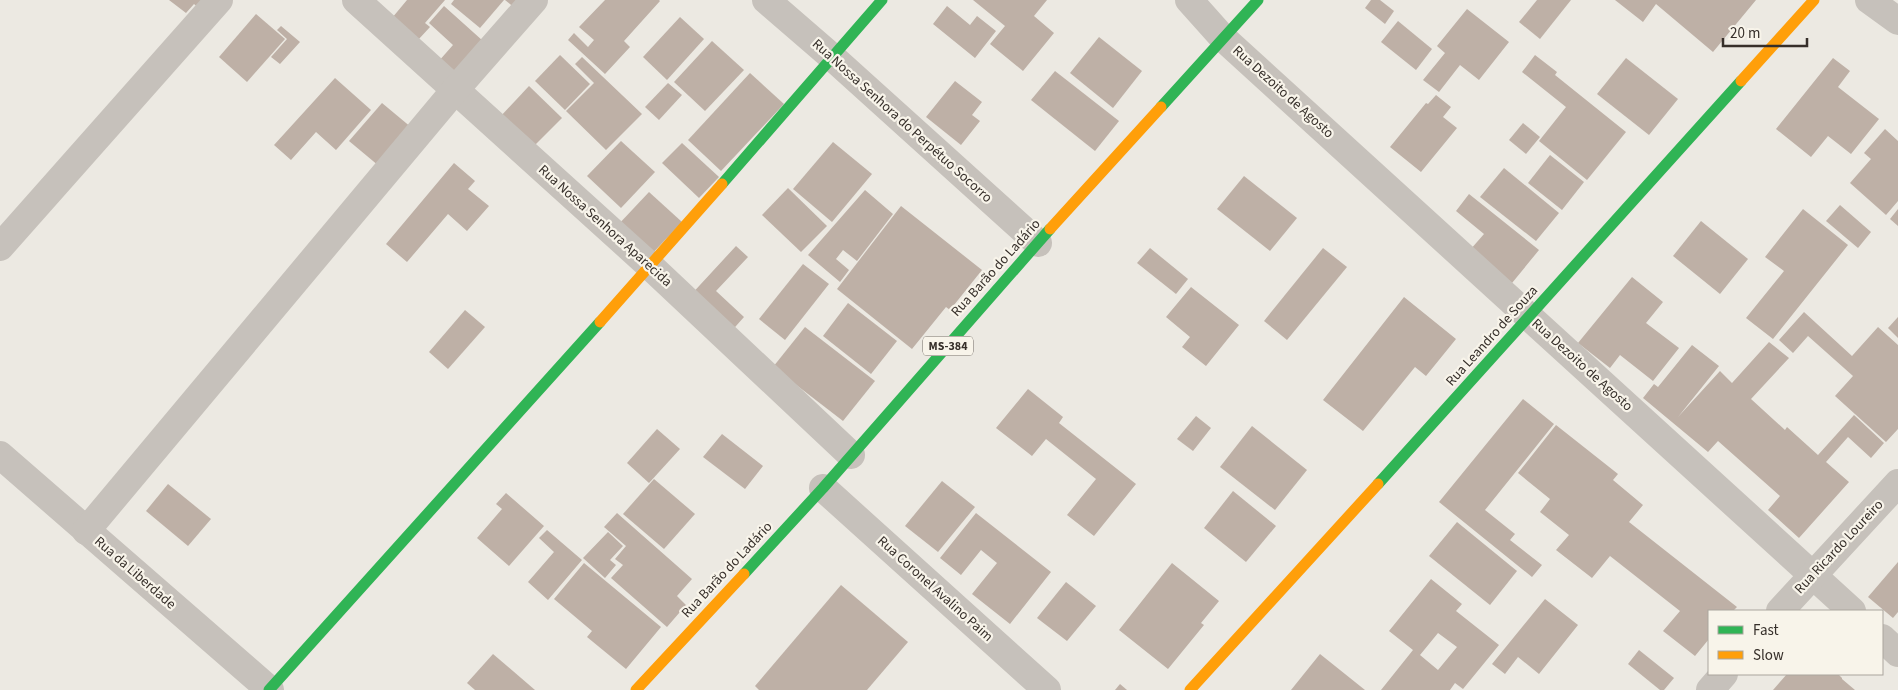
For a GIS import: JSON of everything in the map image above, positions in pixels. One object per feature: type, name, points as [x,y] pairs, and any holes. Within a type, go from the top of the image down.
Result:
[{"type":"street","points":[[0,247],[219,0]]},
{"type":"street","name":"Rua Nossa Senhora Aparecida","points":[[356,0],[650,266],[851,455]]},
{"type":"street","points":[[86,531],[456,90],[534,0]]},
{"type":"street","name":"Rua Nossa Senhora do Perpétuo Socorro","points":[[766,0],[1038,243]]},
{"type":"street","points":[[270,690],[650,266],[882,0]]},
{"type":"street","name":"Rua Dezoito de Agosto","points":[[1189,0],[1223,38],[1851,610]]},
{"type":"street","name":"Rua Barão do Ladário","points":[[636,690],[823,488],[1038,243],[1258,0]]},
{"type":"street","name":"Rua Leandro de Souza","points":[[1190,690],[1529,318],[1814,0]]},
{"type":"street","points":[[1869,0],[1896,15]]},
{"type":"street","name":"Rua da Liberdade","points":[[0,455],[270,690]]},
{"type":"street","name":"Rua Ricardo Loureiro","points":[[1781,610],[1898,483]]},
{"type":"street","name":"Rua Coronel Avalino Paim","points":[[823,488],[1047,690]]},
{"type":"street","points":[[1883,639],[1898,653]]},
{"type":"street","points":[[1710,690],[1723,675]]},
{"type":"building","points":[[169,0],[210,0],[201,10],[194,4],[186,13]]},
{"type":"building","points":[[407,0],[445,0],[425,23],[430,27],[418,40],[392,18]]},
{"type":"building","points":[[454,0],[504,0],[480,28],[451,4]]},
{"type":"building","points":[[505,0],[522,0],[515,8]]},
{"type":"building","points":[[605,0],[660,1],[624,41],[630,47],[605,74],[568,40],[574,33],[588,47],[594,40],[579,27]]},
{"type":"building","points":[[973,0],[1047,0],[1034,16],[1054,33],[1023,71],[990,44],[1005,26]]},
{"type":"building","points":[[1371,0],[1380,0],[1394,11],[1385,24],[1365,8]]},
{"type":"building","points":[[1537,0],[1571,0],[1540,39],[1519,22]]},
{"type":"building","points":[[1615,0],[1756,0],[1713,52],[1656,4],[1643,22]]},
{"type":"building","points":[[444,6],[483,41],[452,75],[438,62],[453,45],[429,23]]},
{"type":"building","points":[[947,6],[970,25],[977,16],[996,31],[975,58],[933,24]]},
{"type":"building","points":[[1467,9],[1509,42],[1479,80],[1460,65],[1439,92],[1423,80],[1445,53],[1437,46]]},
{"type":"building","points":[[256,14],[285,39],[247,82],[219,57]]},
{"type":"building","points":[[680,17],[704,39],[667,80],[643,57]]},
{"type":"building","points":[[1398,21],[1432,49],[1416,70],[1381,42]]},
{"type":"building","points":[[281,26],[300,42],[280,64],[271,57],[287,39],[277,30]]},
{"type":"building","points":[[1099,37],[1142,71],[1113,108],[1070,73]]},
{"type":"building","points":[[712,41],[744,70],[705,111],[674,82]]},
{"type":"building","points":[[560,55],[590,84],[565,110],[535,81]]},
{"type":"building","points":[[1535,55],[1557,72],[1555,75],[1626,132],[1587,180],[1539,141],[1566,107],[1522,72]]},
{"type":"building","points":[[582,57],[642,114],[606,150],[566,111],[594,83],[575,64]]},
{"type":"building","points":[[1626,58],[1678,99],[1649,135],[1597,94]]},
{"type":"building","points":[[1833,58],[1850,71],[1838,87],[1879,119],[1851,154],[1828,136],[1811,157],[1776,129]]},
{"type":"building","points":[[1055,71],[1119,121],[1095,151],[1031,100]]},
{"type":"building","points":[[750,73],[784,104],[721,171],[688,140]]},
{"type":"building","points":[[335,78],[371,110],[336,150],[316,132],[291,160],[274,145]]},
{"type":"building","points":[[955,81],[982,102],[972,115],[980,121],[961,145],[926,117]]},
{"type":"building","points":[[668,83],[682,95],[659,120],[645,107]]},
{"type":"building","points":[[529,86],[562,118],[531,149],[499,118]]},
{"type":"building","points":[[1436,95],[1451,107],[1443,117],[1457,128],[1421,172],[1390,147],[1426,103],[1428,104]]},
{"type":"building","points":[[382,103],[418,133],[385,171],[349,141]]},
{"type":"building","points":[[1523,123],[1540,137],[1526,154],[1509,140]]},
{"type":"building","points":[[1885,129],[1898,141],[1898,201],[1886,215],[1850,183],[1871,159],[1864,153]]},
{"type":"building","points":[[621,141],[655,172],[621,208],[587,176]]},
{"type":"building","points":[[833,142],[872,174],[832,222],[793,189]]},
{"type":"building","points":[[682,143],[719,177],[699,198],[662,163]]},
{"type":"building","points":[[1550,155],[1584,182],[1562,210],[1528,183]]},
{"type":"building","points":[[454,163],[475,181],[468,189],[489,206],[467,231],[448,214],[407,262],[386,244]]},
{"type":"building","points":[[1504,168],[1559,213],[1536,241],[1480,197]]},
{"type":"building","points":[[1244,176],[1297,218],[1270,251],[1217,209]]},
{"type":"building","points":[[788,188],[827,226],[801,252],[762,215]]},
{"type":"building","points":[[865,190],[893,214],[857,261],[843,250],[836,259],[849,270],[840,282],[808,255]]},
{"type":"building","points":[[649,192],[682,222],[649,257],[617,226]]},
{"type":"building","points":[[1469,194],[1539,250],[1512,283],[1470,250],[1484,234],[1456,211]]},
{"type":"building","points":[[1840,205],[1871,232],[1858,248],[1826,221]]},
{"type":"building","points":[[901,206],[982,270],[950,310],[946,307],[912,349],[837,289]]},
{"type":"building","points":[[1803,209],[1848,245],[1773,339],[1746,318],[1784,271],[1765,257]]},
{"type":"building","points":[[1898,209],[1898,226],[1890,219]]},
{"type":"building","points":[[1701,221],[1748,259],[1720,294],[1673,256]]},
{"type":"building","points":[[736,246],[748,257],[716,291],[744,317],[728,335],[688,298]]},
{"type":"building","points":[[1150,248],[1188,279],[1176,294],[1137,263]]},
{"type":"building","points":[[1323,248],[1347,267],[1287,340],[1264,321]]},
{"type":"building","points":[[803,264],[829,284],[785,340],[759,319]]},
{"type":"building","points":[[1632,277],[1663,302],[1646,323],[1679,348],[1653,381],[1620,355],[1610,368],[1578,343]]},
{"type":"building","points":[[1191,287],[1239,325],[1206,366],[1182,347],[1190,337],[1166,317]]},
{"type":"building","points":[[1404,297],[1456,339],[1426,376],[1415,367],[1363,431],[1323,400]]},
{"type":"building","points":[[848,303],[897,341],[871,374],[823,336]]},
{"type":"building","points":[[465,310],[485,327],[448,369],[429,352]]},
{"type":"building","points":[[1804,312],[1852,356],[1878,327],[1898,345],[1898,429],[1886,442],[1835,396],[1853,376],[1808,336],[1793,353],[1779,340]]},
{"type":"building","points":[[1898,317],[1898,338],[1888,328]]},
{"type":"building","points":[[805,327],[875,381],[843,421],[773,367]]},
{"type":"building","points":[[1769,342],[1789,358],[1751,399],[1785,430],[1787,427],[1818,455],[1854,415],[1884,443],[1871,458],[1848,437],[1826,462],[1849,482],[1799,538],[1768,510],[1780,496],[1718,441],[1708,452],[1643,398],[1654,384],[1658,387],[1692,345],[1719,366],[1678,417],[1720,371],[1732,383]]},
{"type":"building","points":[[1028,389],[1063,417],[1059,423],[1136,484],[1094,536],[1067,515],[1096,479],[1046,439],[1032,456],[996,428]]},
{"type":"building","points":[[1523,399],[1554,424],[1485,510],[1515,534],[1510,540],[1542,565],[1532,577],[1439,502]]},
{"type":"building","points":[[1196,416],[1211,428],[1193,451],[1177,439]]},
{"type":"building","points":[[1556,425],[1618,474],[1613,480],[1643,505],[1629,522],[1737,607],[1734,610],[1708,610],[1708,640],[1695,656],[1663,631],[1680,611],[1610,556],[1592,578],[1556,550],[1569,535],[1540,512],[1550,499],[1518,473]]},
{"type":"building","points":[[1252,426],[1307,470],[1275,510],[1220,467]]},
{"type":"building","points":[[657,429],[680,449],[649,483],[627,463]]},
{"type":"building","points":[[722,434],[763,466],[745,489],[703,457]]},
{"type":"building","points":[[654,479],[695,514],[664,549],[623,514]]},
{"type":"building","points":[[942,481],[975,507],[938,552],[905,526]]},
{"type":"building","points":[[168,484],[211,519],[188,546],[146,511]]},
{"type":"building","points":[[1233,491],[1276,526],[1246,562],[1204,528]]},
{"type":"building","points":[[506,493],[544,526],[509,566],[477,538],[502,509],[496,504]]},
{"type":"building","points":[[617,513],[692,579],[677,596],[686,605],[667,627],[611,578],[623,565],[615,559],[626,546],[604,527]]},
{"type":"building","points":[[976,513],[1051,572],[1010,624],[972,594],[997,563],[981,550],[961,575],[940,558]]},
{"type":"building","points":[[1457,522],[1517,571],[1490,605],[1429,556]]},
{"type":"building","points":[[547,530],[582,560],[548,600],[528,582],[554,552],[539,538]]},
{"type":"building","points":[[608,532],[623,546],[610,560],[616,565],[605,578],[583,558]]},
{"type":"building","points":[[1898,562],[1898,612],[1893,618],[1868,597]]},
{"type":"building","points":[[584,563],[661,627],[626,669],[587,637],[592,631],[554,599]]},
{"type":"building","points":[[1172,563],[1219,601],[1201,623],[1204,625],[1168,669],[1119,630]]},
{"type":"building","points":[[1431,579],[1462,604],[1456,611],[1499,645],[1463,689],[1455,683],[1450,690],[1381,690],[1413,650],[1389,631]],"holes":[[[1438,633],[1457,647],[1438,670],[1420,655]]]},
{"type":"building","points":[[1066,582],[1096,606],[1067,641],[1037,618]]},
{"type":"building","points":[[841,585],[908,642],[867,690],[759,690],[755,686]]},
{"type":"building","points":[[1545,599],[1578,625],[1539,674],[1518,657],[1505,674],[1492,664]]},
{"type":"building","points":[[1639,650],[1674,678],[1664,690],[1660,690],[1628,664]]},
{"type":"building","points":[[493,654],[535,690],[475,690],[467,683]]},
{"type":"building","points":[[1320,654],[1365,690],[1291,690]]},
{"type":"building","points":[[1786,675],[1839,675],[1855,690],[1773,690]]},
{"type":"building","points":[[1120,684],[1127,690],[1115,690]]},
{"type":"traffic: fast","points":[[722,184],[882,0]]},
{"type":"traffic: fast","points":[[1161,107],[1258,0]]},
{"type":"traffic: fast","points":[[1378,484],[1741,81]]},
{"type":"traffic: fast","points":[[744,574],[823,488],[1050,229]]},
{"type":"traffic: fast","points":[[269,690],[600,322]]},
{"type":"traffic: slow","points":[[1741,81],[1814,0]]},
{"type":"traffic: slow","points":[[1050,229],[1161,107]]},
{"type":"traffic: slow","points":[[600,322],[722,184]]},
{"type":"traffic: slow","points":[[1190,690],[1378,484]]},
{"type":"traffic: slow","points":[[636,690],[744,574]]}]
